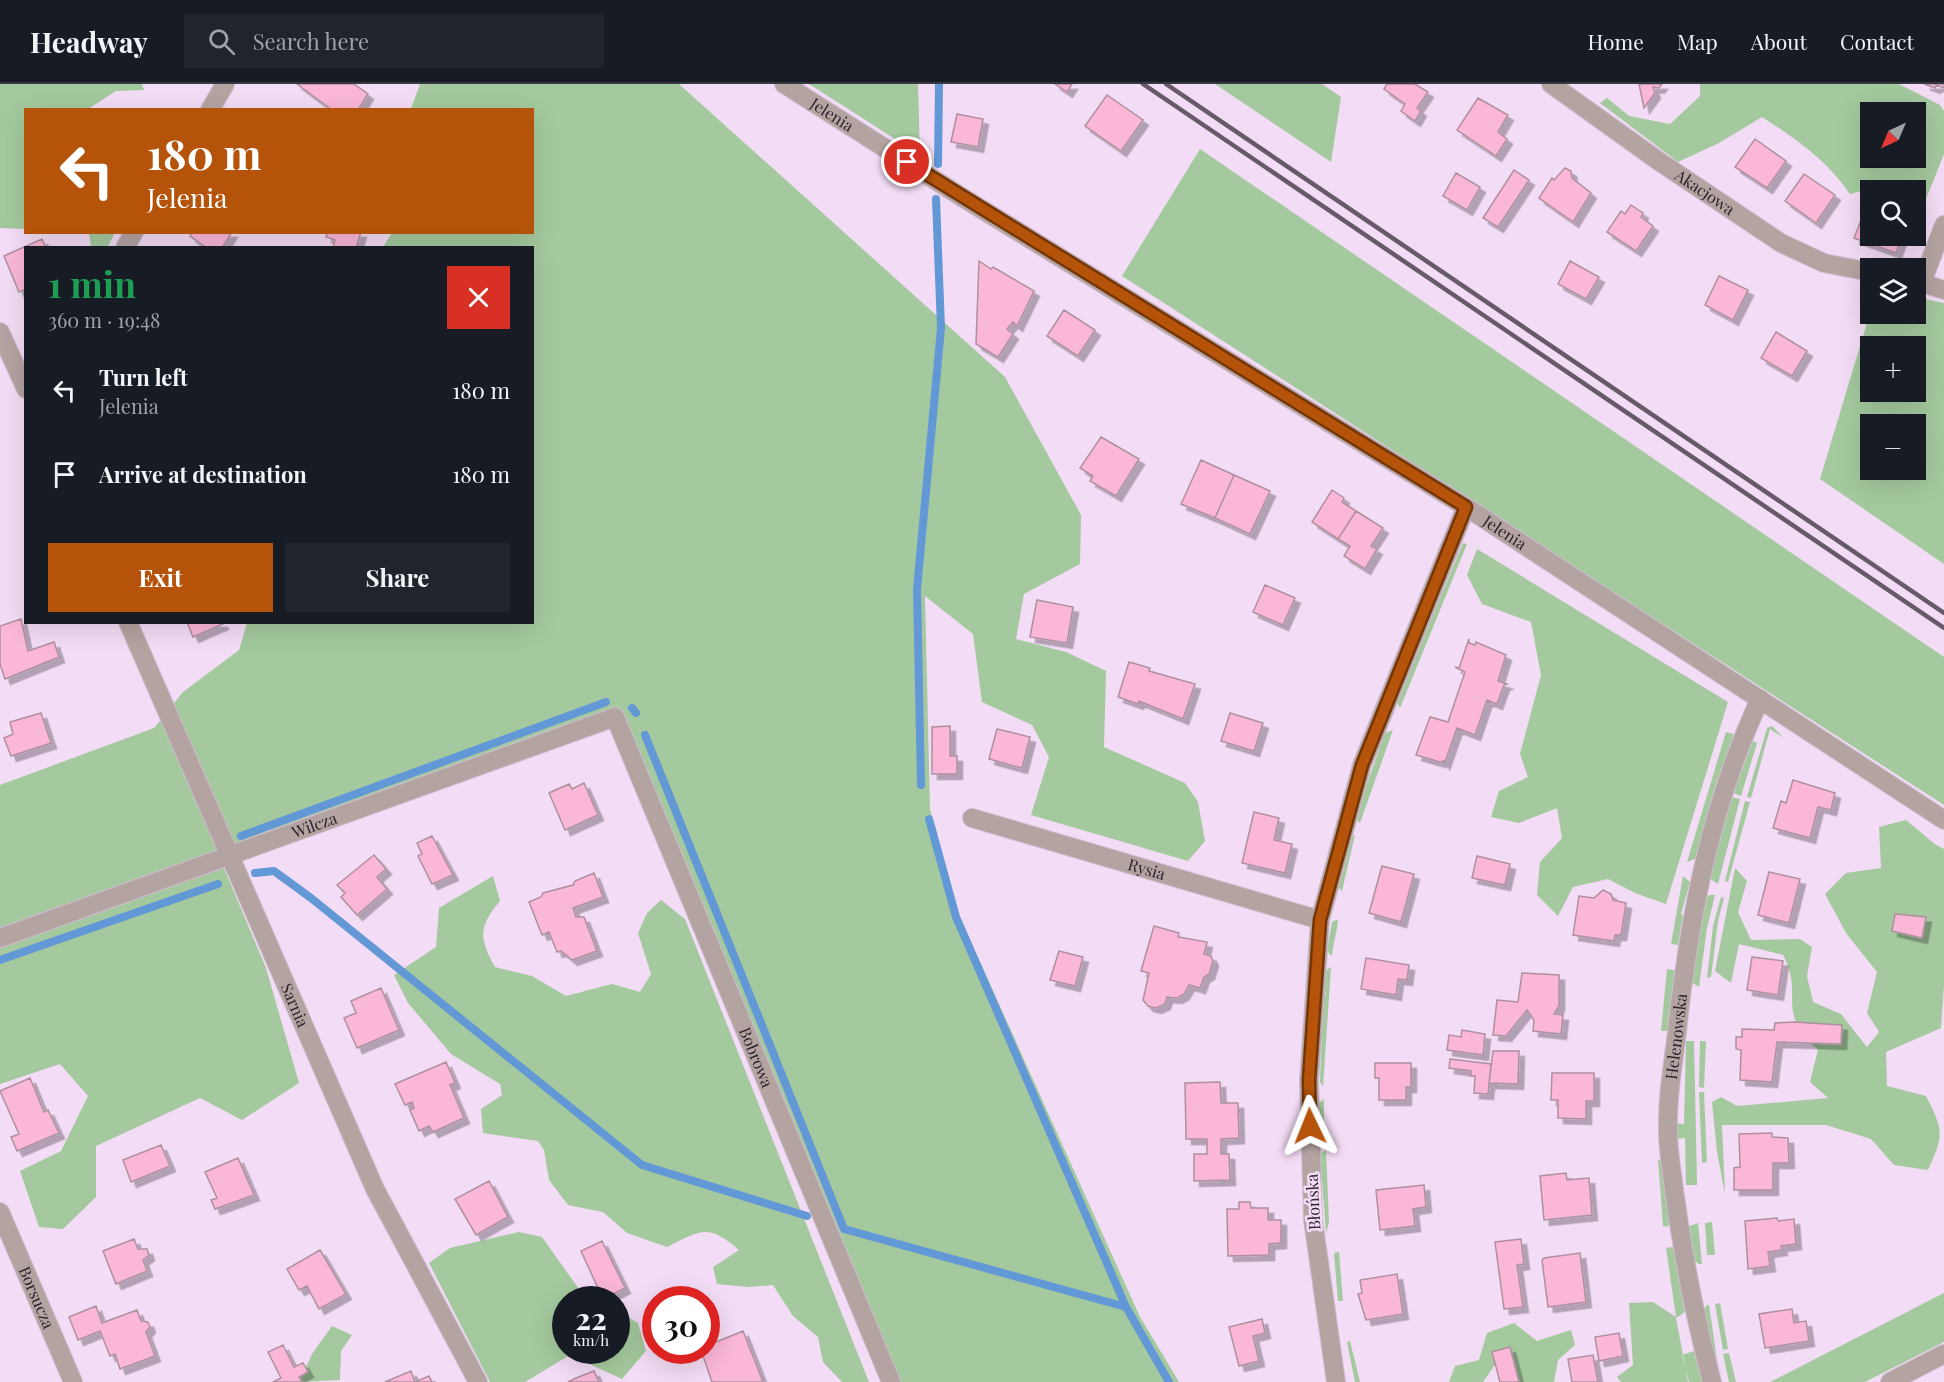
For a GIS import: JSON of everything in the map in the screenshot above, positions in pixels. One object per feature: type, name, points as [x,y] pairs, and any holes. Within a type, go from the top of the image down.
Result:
[{"type":"street","points":[[211,108],[225,84]]},
{"type":"street","name":"Jelenia","points":[[784,84],[965,199],[1466,507],[1944,820]]},
{"type":"street","name":"Akacjowa","points":[[1551,84],[1660,162],[1781,243],[1824,263],[1860,270]]},
{"type":"street","points":[[1926,265],[1944,225]]},
{"type":"street","points":[[1926,284],[1944,290]]},
{"type":"street","points":[[0,332],[24,385]]},
{"type":"street","name":"Błońska","points":[[1336,1382],[1313,1220],[1309,1080],[1320,920],[1362,765],[1466,507]]},
{"type":"street","name":"Sarnia","points":[[129,624],[375,1189],[478,1382]]},
{"type":"street","name":"Helenowska","points":[[1712,1382],[1691,1303],[1679,1229],[1668,1131],[1669,1095],[1685,959],[1707,845],[1727,778],[1760,699]]},
{"type":"street","name":"Wilcza","points":[[0,938],[615,717],[621,733]]},
{"type":"street","name":"Bobrowa","points":[[621,733],[891,1382]]},
{"type":"street","name":"Rysia","points":[[972,818],[1320,920]]},
{"type":"street","name":"Borsucza","points":[[0,1212],[73,1382]]},
{"type":"street","points":[[1890,1382],[1944,1354]]},
{"type":"green space","points":[[0,84],[142,84],[144,90],[116,91],[90,108],[24,108],[24,229],[0,228]]},
{"type":"green space","points":[[420,84],[679,84],[1005,377],[1081,515],[1080,564],[1024,594],[1016,639],[1066,652],[1106,671],[1104,747],[1185,783],[1198,802],[1205,841],[1188,861],[1031,815],[1049,757],[1032,725],[982,702],[973,634],[925,596],[930,809],[959,915],[1139,1315],[1179,1382],[898,1382],[621,720],[218,854],[266,968],[299,1083],[242,1120],[200,1098],[96,1146],[96,1197],[63,1229],[39,1227],[20,1171],[61,1151],[88,1096],[60,1064],[0,1084],[0,785],[154,728],[183,692],[239,650],[247,624],[534,624],[534,246],[384,246],[391,234],[534,234],[534,108],[411,108]]},
{"type":"green space","points":[[809,84],[918,84],[920,155]]},
{"type":"green space","points":[[1215,84],[1322,84],[1341,97],[1331,162]]},
{"type":"green space","points":[[1700,84],[1899,84],[1940,105],[1944,111],[1944,154],[1926,199],[1926,180],[1860,180],[1860,191],[1850,194],[1821,160],[1762,117],[1719,143],[1678,162],[1600,103],[1607,98],[1629,116],[1670,124],[1700,96]]},
{"type":"green space","points":[[1200,149],[1944,657],[1944,805],[1122,276]]},
{"type":"green space","points":[[89,234],[114,234],[108,246],[91,246]]},
{"type":"green space","points":[[1926,299],[1944,303],[1944,564],[1820,479],[1860,346],[1860,402],[1926,402],[1926,336],[1863,336],[1867,324],[1926,324]]},
{"type":"green space","points":[[1463,543],[1467,544],[1400,708],[1397,702]]},
{"type":"green space","points":[[1477,549],[1728,702],[1666,904],[1635,893],[1608,879],[1573,887],[1558,916],[1537,895],[1540,862],[1562,838],[1557,808],[1519,823],[1491,817],[1499,791],[1528,777],[1520,754],[1541,675],[1531,622],[1482,604],[1467,575]]},
{"type":"green space","points":[[1772,726],[1784,738],[1770,729],[1751,798],[1747,797],[1767,728]]},
{"type":"green space","points":[[1393,730],[1360,823],[1355,818],[1385,733]]},
{"type":"green space","points":[[1726,732],[1734,734],[1715,787],[1695,859],[1687,862]]},
{"type":"green space","points":[[1753,741],[1757,743],[1741,796],[1733,793]]},
{"type":"green space","points":[[1732,797],[1740,799],[1718,884],[1709,878]]},
{"type":"green space","points":[[1745,801],[1750,802],[1728,882],[1725,881]]},
{"type":"green space","points":[[1906,820],[1944,849],[1944,985],[1941,1028],[1886,1052],[1887,1086],[1926,1096],[1936,1117],[1940,1133],[1939,1140],[1928,1170],[1894,1165],[1871,1139],[1826,1125],[1722,1125],[1725,1194],[1717,1152],[1712,1102],[1721,1097],[1737,1106],[1828,1098],[1810,1082],[1818,1050],[1797,1024],[1793,1013],[1792,981],[1783,955],[1739,944],[1731,983],[1715,971],[1735,868],[1747,881],[1738,912],[1751,940],[1800,939],[1812,947],[1807,976],[1813,1002],[1841,1014],[1867,1047],[1879,1032],[1867,1013],[1877,972],[1846,933],[1825,894],[1846,873],[1881,868],[1879,827]]},
{"type":"green space","points":[[1355,835],[1342,891],[1338,887],[1350,838]]},
{"type":"green space","points":[[493,876],[500,901],[488,918],[483,933],[486,948],[495,967],[532,976],[566,996],[612,984],[640,992],[651,974],[638,933],[647,913],[661,900],[685,919],[869,1382],[842,1382],[823,1362],[818,1337],[793,1316],[773,1285],[748,1287],[717,1284],[713,1267],[739,1250],[728,1241],[712,1233],[704,1232],[688,1236],[667,1247],[627,1233],[603,1212],[568,1205],[549,1180],[544,1150],[538,1141],[483,1133],[481,1109],[502,1095],[500,1084],[451,1054],[408,1003],[394,975],[436,947],[439,908]]},
{"type":"green space","points":[[1683,876],[1690,882],[1681,914],[1683,916],[1678,945],[1671,944]]},
{"type":"green space","points":[[1715,895],[1707,928],[1699,987],[1691,982],[1705,898]]},
{"type":"green space","points":[[1721,897],[1724,898],[1718,921],[1711,977],[1707,978],[1713,926]]},
{"type":"green space","points":[[1338,920],[1332,956],[1327,951],[1332,922]]},
{"type":"green space","points":[[1331,967],[1323,1087],[1320,1082],[1323,995],[1326,994],[1323,989],[1325,971]]},
{"type":"green space","points":[[1667,969],[1674,970],[1674,974],[1668,1031],[1661,1031]]},
{"type":"green space","points":[[1686,1041],[1694,1041],[1697,1185],[1686,1185],[1685,1138],[1674,1139],[1674,1123],[1684,1124]]},
{"type":"green space","points":[[1700,1041],[1706,1041],[1704,1088],[1699,1087]]},
{"type":"green space","points":[[1699,1092],[1704,1092],[1707,1162],[1702,1163]]},
{"type":"green space","points":[[1324,1099],[1324,1137],[1319,1132],[1319,1103]]},
{"type":"green space","points":[[1326,1150],[1329,1223],[1326,1233],[1320,1154]]},
{"type":"green space","points":[[1658,1159],[1664,1163],[1671,1222],[1667,1227],[1663,1226]]},
{"type":"green space","points":[[1712,1222],[1715,1255],[1707,1255],[1705,1223]]},
{"type":"green space","points":[[1698,1223],[1702,1264],[1694,1261],[1687,1227]]},
{"type":"green space","points":[[519,1232],[542,1237],[577,1286],[552,1286],[552,1364],[555,1364],[525,1382],[490,1382],[429,1263],[450,1248]]},
{"type":"green space","points":[[1673,1247],[1685,1312],[1676,1318],[1688,1382],[1621,1382],[1617,1377],[1633,1365],[1629,1303],[1653,1302],[1676,1317],[1666,1248]]},
{"type":"green space","points":[[1339,1252],[1343,1301],[1338,1301],[1334,1253]]},
{"type":"green space","points":[[1944,1293],[1944,1342],[1865,1382],[1770,1382]]},
{"type":"green space","points":[[1720,1303],[1728,1349],[1723,1350],[1715,1304]]},
{"type":"green space","points":[[1709,1305],[1719,1373],[1704,1310]]},
{"type":"green space","points":[[630,1318],[638,1323],[642,1337],[642,1356],[622,1379],[590,1364],[630,1364]]},
{"type":"green space","points":[[1514,1323],[1537,1341],[1571,1330],[1575,1345],[1558,1360],[1554,1382],[1518,1382],[1512,1368],[1494,1366],[1483,1382],[1449,1382],[1455,1366],[1479,1360],[1487,1333]]},
{"type":"green space","points":[[332,1326],[352,1335],[341,1351],[340,1380],[299,1382],[312,1354]]},
{"type":"green space","points":[[1350,1341],[1360,1382],[1355,1382],[1347,1342]]},
{"type":"green space","points":[[1694,1351],[1702,1382],[1689,1382],[1682,1355]]},
{"type":"green space","points":[[1729,1353],[1736,1382],[1729,1382],[1723,1354]]},
{"type":"building","points":[[297,84],[354,84],[368,94],[359,108],[329,108]]},
{"type":"building","points":[[1055,84],[1072,84],[1067,92]]},
{"type":"building","points":[[1387,84],[1415,84],[1428,92],[1417,108],[1421,111],[1415,121],[1401,111],[1405,104],[1384,89]]},
{"type":"building","points":[[1639,84],[1662,84],[1659,88],[1653,87],[1655,93],[1644,108]]},
{"type":"building","points":[[1924,84],[1944,84],[1944,88],[1936,85],[1935,88]]},
{"type":"building","points":[[1107,95],[1143,120],[1121,151],[1085,126]]},
{"type":"building","points":[[1478,98],[1508,115],[1498,132],[1507,139],[1496,156],[1457,130]]},
{"type":"building","points":[[957,114],[983,119],[978,147],[951,142]]},
{"type":"building","points":[[1755,139],[1786,161],[1767,188],[1735,167]]},
{"type":"building","points":[[1565,168],[1571,171],[1572,178],[1591,193],[1573,222],[1539,198],[1552,178],[1554,180]]},
{"type":"building","points":[[1514,170],[1529,180],[1498,227],[1483,218]]},
{"type":"building","points":[[1456,173],[1480,187],[1467,210],[1443,196]]},
{"type":"building","points":[[1804,174],[1835,195],[1816,223],[1785,201]]},
{"type":"building","points":[[1631,205],[1643,213],[1641,217],[1653,226],[1636,251],[1607,232],[1621,211],[1625,214]]},
{"type":"building","points":[[1860,223],[1860,240],[1854,238]]},
{"type":"building","points":[[191,234],[231,234],[223,246],[204,246],[190,236]]},
{"type":"building","points":[[327,234],[360,234],[357,246],[334,246],[335,240],[326,237]]},
{"type":"building","points":[[42,239],[45,246],[26,246]]},
{"type":"building","points":[[1876,246],[1898,246],[1896,253]]},
{"type":"building","points":[[24,247],[24,290],[19,292],[4,256]]},
{"type":"building","points":[[979,261],[1034,291],[1017,326],[1013,322],[1007,329],[1013,334],[998,357],[976,344]]},
{"type":"building","points":[[1570,261],[1599,277],[1586,299],[1558,284]]},
{"type":"building","points":[[1719,276],[1748,290],[1733,320],[1705,305]]},
{"type":"building","points":[[1064,310],[1095,330],[1078,356],[1047,336]]},
{"type":"building","points":[[1776,332],[1807,351],[1792,376],[1761,358]]},
{"type":"building","points":[[1101,437],[1139,459],[1116,496],[1090,481],[1093,476],[1080,468]]},
{"type":"building","points":[[1201,460],[1234,475],[1215,518],[1181,504]]},
{"type":"building","points":[[1234,475],[1270,491],[1250,534],[1215,518]]},
{"type":"building","points":[[1332,490],[1344,498],[1342,502],[1356,511],[1338,539],[1312,522]]},
{"type":"building","points":[[1356,511],[1383,528],[1371,546],[1377,549],[1365,569],[1344,556],[1350,546],[1338,539]]},
{"type":"building","points":[[1265,585],[1295,598],[1283,625],[1253,612]]},
{"type":"building","points":[[1037,600],[1073,607],[1067,643],[1030,637]]},
{"type":"building","points":[[21,619],[28,651],[54,642],[59,657],[5,679],[0,664],[0,626]]},
{"type":"building","points":[[188,624],[223,624],[193,637]]},
{"type":"building","points":[[1469,639],[1469,643],[1475,645],[1476,642],[1506,655],[1498,681],[1507,684],[1504,685],[1497,704],[1487,700],[1475,735],[1457,728],[1444,765],[1444,761],[1440,762],[1416,755],[1430,717],[1448,722],[1465,672],[1455,667],[1459,668]]},
{"type":"building","points":[[1129,662],[1150,668],[1149,671],[1195,684],[1183,719],[1139,701],[1138,704],[1118,697]]},
{"type":"building","points":[[41,713],[51,743],[11,756],[4,738],[13,734],[10,722]]},
{"type":"building","points":[[1230,713],[1263,723],[1254,751],[1221,741]]},
{"type":"building","points":[[950,726],[950,756],[957,756],[957,774],[932,774],[932,727]]},
{"type":"building","points":[[997,729],[1030,737],[1022,768],[989,759]]},
{"type":"building","points":[[1793,780],[1835,793],[1831,810],[1818,807],[1810,838],[1773,828],[1781,801],[1786,803]]},
{"type":"building","points":[[584,783],[598,815],[565,830],[549,793],[569,784],[572,789]]},
{"type":"building","points":[[1254,812],[1279,818],[1274,840],[1292,844],[1285,873],[1242,863]]},
{"type":"building","points":[[432,836],[453,875],[432,884],[418,856],[422,854],[417,843]]},
{"type":"building","points":[[374,855],[386,869],[377,877],[387,889],[357,915],[341,897],[345,893],[337,885]]},
{"type":"building","points":[[1477,856],[1510,864],[1505,885],[1472,878]]},
{"type":"building","points":[[1382,866],[1414,874],[1401,922],[1369,913]]},
{"type":"building","points":[[1769,872],[1800,879],[1789,923],[1758,915]]},
{"type":"building","points":[[594,873],[603,897],[573,908],[576,917],[584,917],[597,951],[572,960],[561,951],[557,952],[549,932],[542,935],[529,902],[541,897],[543,893],[573,885],[575,881]]},
{"type":"building","points":[[1603,890],[1611,894],[1613,900],[1626,903],[1621,935],[1615,935],[1614,941],[1573,935],[1579,896],[1594,898]]},
{"type":"building","points":[[1895,914],[1926,917],[1922,938],[1892,931]]},
{"type":"building","points":[[1154,926],[1179,933],[1178,937],[1207,942],[1204,954],[1211,956],[1213,961],[1209,974],[1204,977],[1200,988],[1189,985],[1184,994],[1177,998],[1167,997],[1165,1004],[1156,1008],[1148,1006],[1143,1000],[1149,973],[1141,971]]},
{"type":"building","points":[[1059,951],[1083,957],[1075,986],[1050,980]]},
{"type":"building","points":[[1752,957],[1783,961],[1778,995],[1747,990]]},
{"type":"building","points":[[1366,958],[1409,965],[1407,980],[1398,979],[1396,995],[1361,989]]},
{"type":"building","points":[[1522,973],[1559,975],[1559,1006],[1554,1014],[1563,1015],[1561,1034],[1533,1031],[1534,1020],[1527,1010],[1506,1036],[1493,1035],[1497,1000],[1518,1002]]},
{"type":"building","points":[[381,988],[399,1030],[357,1048],[344,1018],[356,1013],[351,1001]]},
{"type":"building","points":[[1775,1023],[1842,1025],[1841,1044],[1777,1042],[1772,1082],[1740,1080],[1741,1050],[1736,1049],[1736,1037],[1742,1037],[1742,1029],[1774,1030]]},
{"type":"building","points":[[1462,1030],[1485,1034],[1483,1055],[1447,1050],[1449,1035],[1461,1037]]},
{"type":"building","points":[[1493,1051],[1519,1051],[1518,1084],[1489,1083]]},
{"type":"building","points":[[1450,1059],[1491,1064],[1488,1094],[1474,1093],[1475,1076],[1471,1076],[1471,1071],[1449,1068]]},
{"type":"building","points":[[446,1062],[455,1083],[450,1085],[464,1118],[433,1132],[429,1126],[419,1131],[410,1110],[414,1108],[412,1102],[405,1105],[395,1084]]},
{"type":"building","points":[[1375,1063],[1411,1063],[1411,1087],[1406,1087],[1406,1100],[1379,1100],[1379,1078],[1375,1078]]},
{"type":"building","points":[[1552,1073],[1594,1073],[1594,1101],[1586,1101],[1586,1119],[1558,1118],[1558,1100],[1551,1100]]},
{"type":"building","points":[[30,1078],[44,1112],[48,1110],[59,1133],[17,1151],[11,1137],[19,1134],[0,1091]]},
{"type":"building","points":[[1220,1082],[1221,1103],[1238,1103],[1239,1138],[1221,1139],[1221,1154],[1229,1154],[1230,1180],[1194,1181],[1194,1154],[1207,1154],[1207,1139],[1186,1139],[1185,1083]]},
{"type":"building","points":[[1772,1133],[1772,1137],[1788,1138],[1789,1163],[1773,1163],[1773,1190],[1734,1190],[1734,1168],[1740,1167],[1739,1134]]},
{"type":"building","points":[[161,1145],[170,1166],[131,1182],[123,1160]]},
{"type":"building","points":[[238,1158],[254,1195],[215,1209],[211,1200],[217,1198],[205,1172]]},
{"type":"building","points":[[1566,1173],[1567,1180],[1589,1178],[1592,1215],[1544,1220],[1540,1176]]},
{"type":"building","points":[[489,1181],[508,1217],[476,1235],[455,1199]]},
{"type":"building","points":[[1424,1185],[1426,1207],[1413,1209],[1415,1226],[1380,1230],[1376,1190]]},
{"type":"building","points":[[1239,1202],[1250,1202],[1251,1208],[1268,1208],[1268,1220],[1281,1220],[1281,1243],[1269,1244],[1269,1255],[1228,1256],[1227,1209],[1239,1209]]},
{"type":"building","points":[[1777,1218],[1778,1221],[1794,1219],[1796,1244],[1781,1246],[1782,1250],[1768,1252],[1770,1266],[1748,1269],[1745,1221]]},
{"type":"building","points":[[134,1239],[138,1249],[147,1249],[149,1255],[143,1260],[147,1271],[116,1284],[103,1251]]},
{"type":"building","points":[[1521,1239],[1524,1264],[1517,1265],[1523,1307],[1504,1309],[1495,1242]]},
{"type":"building","points":[[602,1241],[624,1286],[597,1286],[581,1251]]},
{"type":"building","points":[[320,1250],[346,1294],[319,1309],[307,1286],[299,1290],[287,1269]]},
{"type":"building","points":[[1580,1253],[1586,1302],[1548,1307],[1542,1260]]},
{"type":"building","points":[[1397,1274],[1403,1314],[1366,1320],[1358,1294],[1362,1293],[1360,1280]]},
{"type":"building","points":[[96,1306],[102,1323],[137,1310],[141,1321],[148,1322],[150,1327],[146,1332],[155,1356],[120,1369],[115,1354],[110,1356],[100,1331],[78,1340],[69,1317]]},
{"type":"building","points":[[1792,1309],[1794,1323],[1806,1321],[1809,1341],[1765,1348],[1759,1314]]},
{"type":"building","points":[[1262,1319],[1265,1333],[1253,1336],[1259,1361],[1239,1366],[1229,1327]]},
{"type":"building","points":[[743,1331],[763,1382],[712,1382],[706,1364],[720,1364],[720,1340]]},
{"type":"building","points":[[1619,1333],[1623,1356],[1599,1361],[1595,1337]]},
{"type":"building","points":[[283,1345],[294,1367],[303,1363],[308,1372],[299,1377],[302,1382],[273,1382],[281,1378],[268,1352]]},
{"type":"building","points":[[1510,1347],[1519,1382],[1500,1382],[1492,1352]]},
{"type":"building","points":[[1593,1355],[1598,1382],[1572,1382],[1568,1359]]},
{"type":"building","points":[[411,1371],[415,1382],[385,1382]]},
{"type":"building","points":[[594,1371],[599,1382],[568,1382],[576,1378]]},
{"type":"building","points":[[429,1376],[432,1382],[415,1382]]},
{"type":"waterway","points":[[938,164],[939,84]]},
{"type":"waterway","points":[[921,785],[917,589],[941,328],[936,199]]},
{"type":"waterway","points":[[241,836],[606,702]]},
{"type":"waterway","points":[[632,708],[636,713]]},
{"type":"waterway","points":[[645,735],[844,1229],[1126,1307]]},
{"type":"waterway","points":[[929,819],[956,917],[1126,1307],[1169,1382]]},
{"type":"waterway","points":[[255,873],[274,871],[311,898],[642,1165],[807,1216]]},
{"type":"waterway","points":[[0,960],[218,884]]},
{"type":"railway","points":[[1143,84],[1944,628]]},
{"type":"railway","points":[[1166,84],[1944,613]]},
{"type":"route","points":[[907,162],[1466,507],[1362,765],[1320,920],[1309,1080],[1310,1126]]}]
